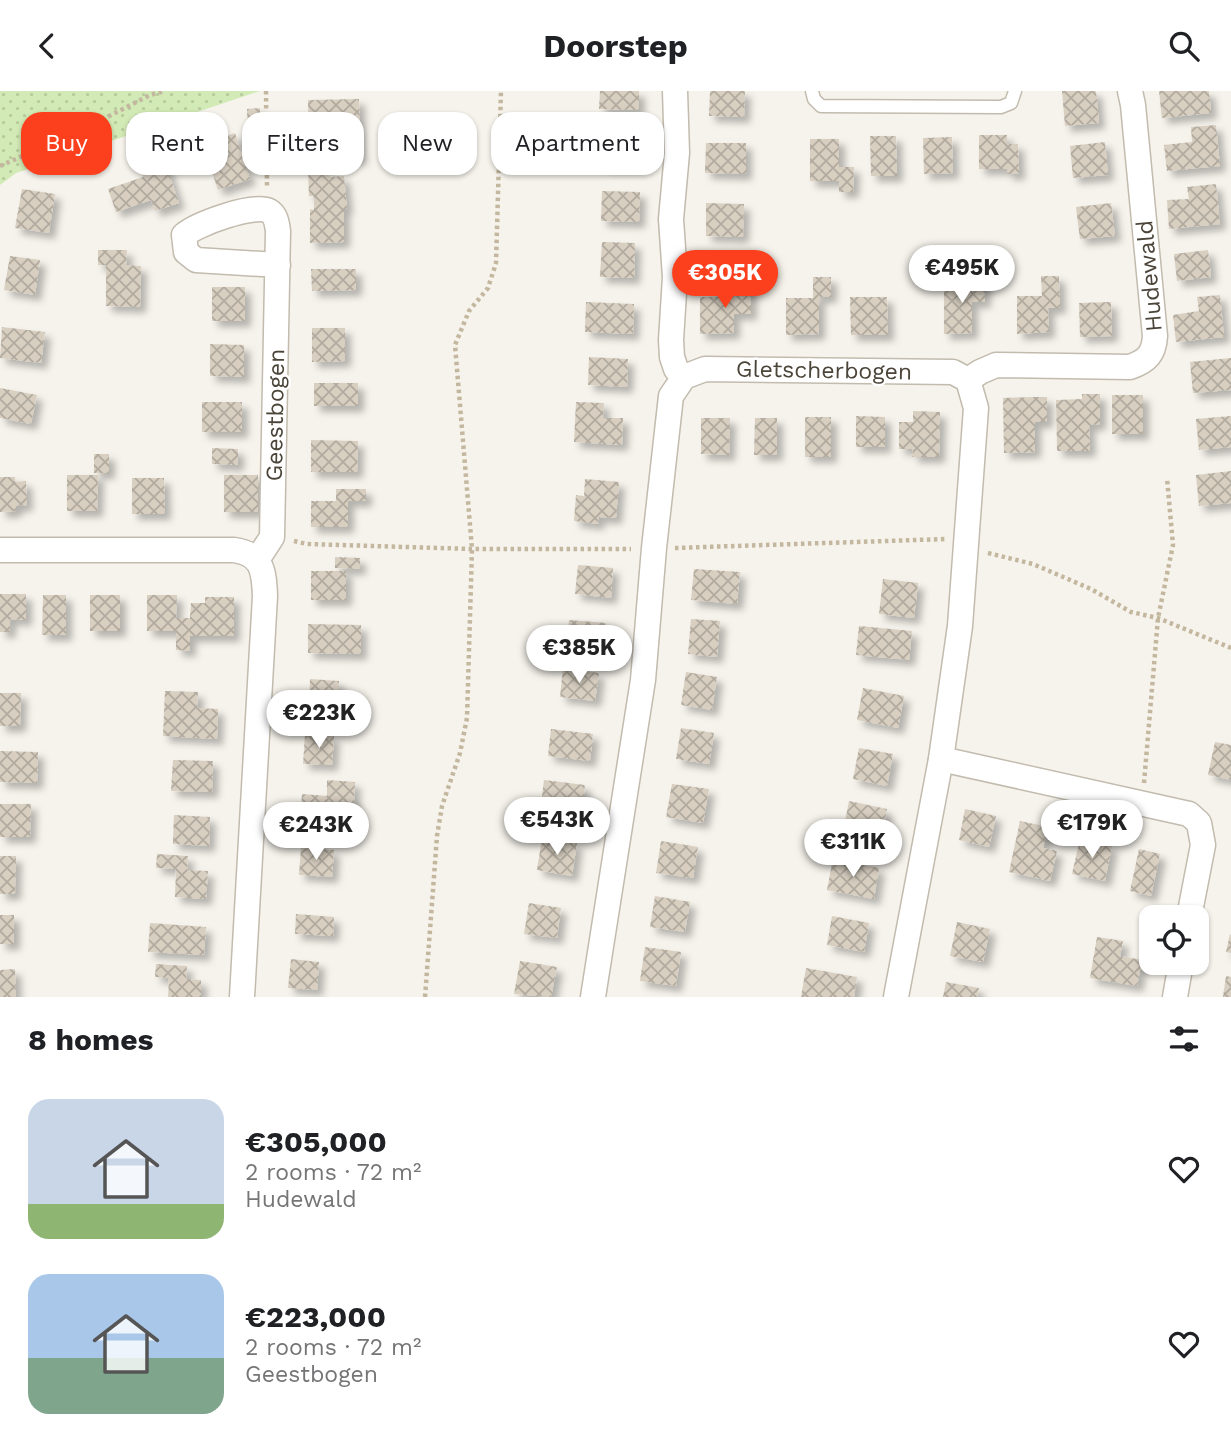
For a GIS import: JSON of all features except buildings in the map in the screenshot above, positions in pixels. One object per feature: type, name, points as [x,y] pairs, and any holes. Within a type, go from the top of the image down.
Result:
[{"type":"street","points":[[593,997],[643,680],[671,396],[684,377],[676,369],[672,358],[671,340],[675,278],[671,219],[677,153],[675,91]]},
{"type":"street","name":"Hudewald","points":[[968,380],[996,365],[1130,367],[1149,357],[1154,349],[1155,336],[1130,91]]},
{"type":"street","points":[[267,210],[251,209],[194,227],[184,235],[186,252],[196,260],[278,265]]},
{"type":"street","name":"Geestbogen","points":[[267,210],[275,216],[278,231],[272,537]]},
{"type":"street","name":"Gletscherbogen","points":[[684,377],[705,369],[953,372],[968,380]]},
{"type":"street","points":[[896,997],[941,759],[960,626],[976,408],[968,380]]},
{"type":"street","points":[[257,560],[272,537]]},
{"type":"street","points":[[0,550],[234,551],[247,552],[257,560],[264,575],[265,596],[242,997]]},
{"type":"street","points":[[941,759],[1189,814],[1199,823],[1203,845],[1191,905]]},
{"type":"street","points":[[1175,997],[1179,975]]},
{"type":"lane","points":[[812,91],[814,99],[821,106],[1001,107],[1011,103],[1015,91]]},
{"type":"path","points":[[0,166],[84,129],[151,93],[165,91]]},
{"type":"path","points":[[266,91],[267,210]]},
{"type":"path","points":[[425,997],[437,836],[442,806],[460,753],[467,719],[472,549],[455,345],[469,311],[488,288],[496,263],[501,91]]},
{"type":"path","points":[[1142,804],[1158,618],[1173,545],[1167,478]]},
{"type":"path","points":[[272,537],[307,544],[472,549],[966,543],[1033,565],[1091,589],[1131,613],[1158,618],[1231,647]]},
{"type":"green space","points":[[0,91],[260,91],[198,112],[126,112],[126,136],[112,141],[112,112],[21,112],[21,171],[0,185]]}]
